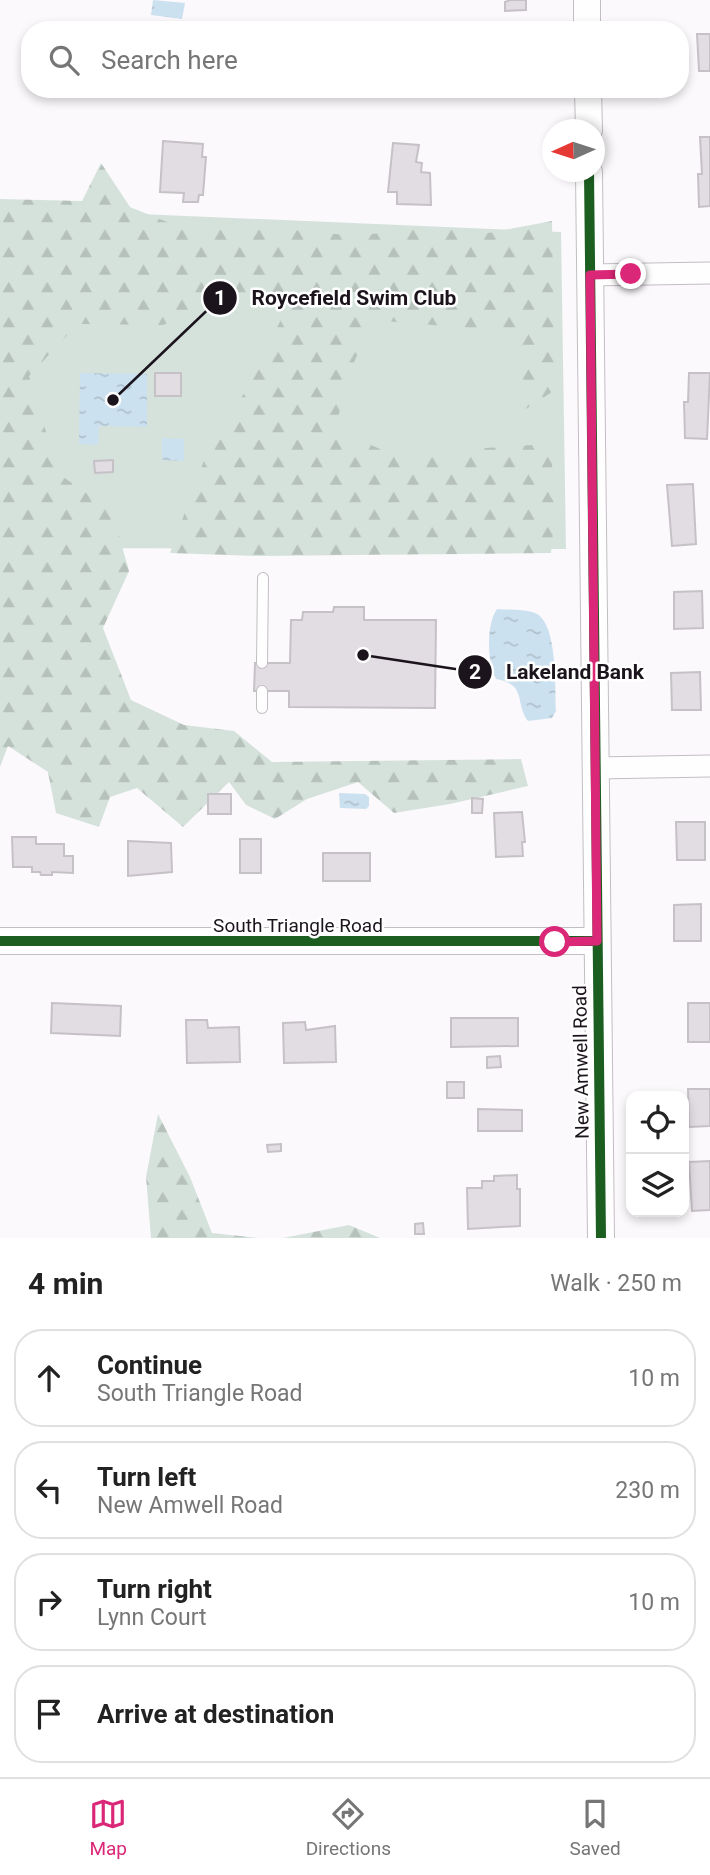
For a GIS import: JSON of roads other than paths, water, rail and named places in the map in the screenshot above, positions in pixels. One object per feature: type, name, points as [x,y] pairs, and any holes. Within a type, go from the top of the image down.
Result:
[{"type":"street","points":[[587,0],[587,21]]},
{"type":"street","points":[[588,98],[589,119]]},
{"type":"street","name":"New Amwell Road","points":[[589,182],[601,1238]]},
{"type":"street","points":[[590,275],[710,273]]},
{"type":"street","points":[[596,768],[710,766]]},
{"type":"street","name":"South Triangle Road","points":[[0,941],[597,941]]},
{"type":"lane","points":[[262,663],[263,578]]},
{"type":"lane","points":[[262,691],[262,708]]},
{"type":"water","points":[[153,0],[185,3],[182,19],[151,15]]},
{"type":"water","points":[[80,373],[147,374],[147,427],[99,426],[98,445],[79,444]]},
{"type":"water","points":[[162,438],[184,439],[184,461],[162,460]]},
{"type":"water","points":[[497,609],[535,613],[548,629],[555,673],[556,711],[552,718],[528,721],[513,685],[496,679],[489,643],[491,624]]},
{"type":"water","points":[[339,793],[365,794],[369,797],[369,806],[366,809],[340,808]]},
{"type":"place","name":"Roycefield Swim Club","points":[[113,400]]},
{"type":"place","name":"Lakeland Bank","points":[[363,655]]}]
